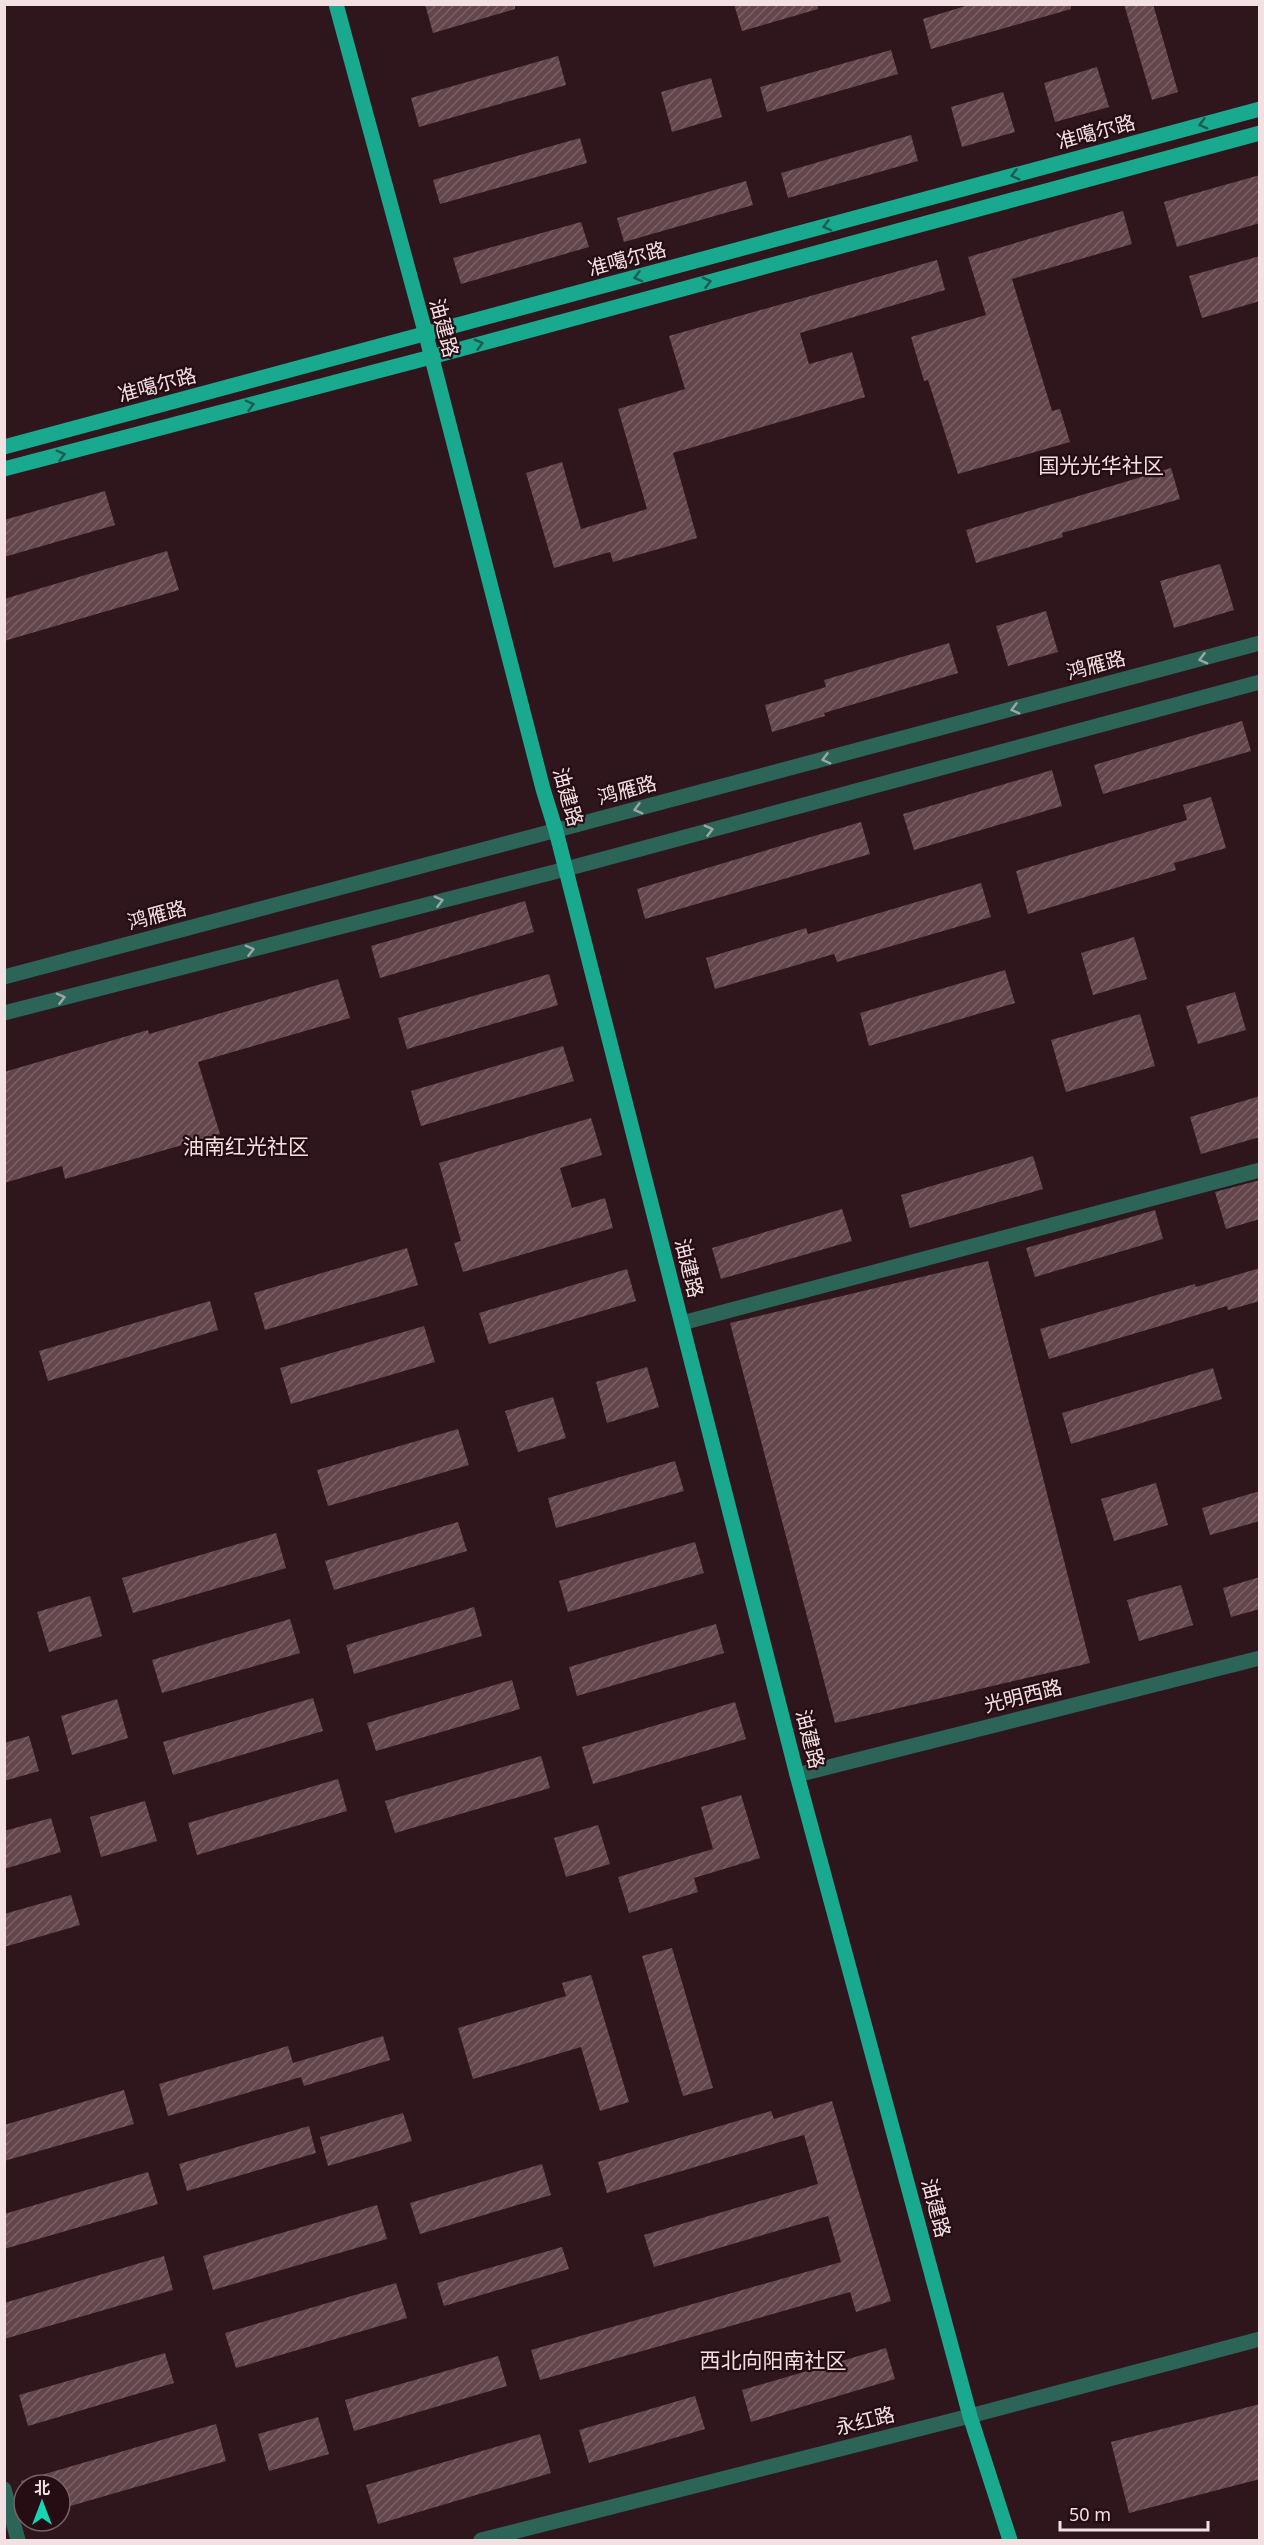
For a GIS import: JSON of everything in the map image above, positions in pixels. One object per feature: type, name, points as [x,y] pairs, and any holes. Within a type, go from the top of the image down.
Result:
[{"type":"main road","name":"油建路","points":[[336,4],[426,335],[540,777],[566,869],[797,1775],[970,2416],[1010,2541]]},
{"type":"main road","name":"准噶尔路","points":[[4,447],[1260,109]]},
{"type":"main road","points":[[4,470],[1260,133]]},
{"type":"street","name":"鸿雁路","points":[[4,977],[1260,644]]},
{"type":"street","points":[[4,1013],[566,869],[1260,682]]},
{"type":"street","points":[[682,1323],[1260,1170]]},
{"type":"street","name":"光明西路","points":[[797,1775],[1260,1658]]},
{"type":"street","name":"永红路","points":[[481,2541],[1260,2339]]},
{"type":"street","points":[[4,2489],[18,2541]]},
{"type":"building","points":[[425,4],[515,4],[515,9],[433,33]]},
{"type":"building","points":[[734,4],[818,4],[818,9],[742,31]]},
{"type":"building","points":[[972,4],[1071,4],[1071,9],[931,49],[923,19]]},
{"type":"building","points":[[1124,4],[1153,4],[1178,92],[1152,100]]},
{"type":"building","points":[[891,50],[898,74],[767,112],[760,87]]},
{"type":"building","points":[[558,56],[566,85],[419,127],[411,98]]},
{"type":"building","points":[[1097,67],[1109,107],[1055,122],[1044,83]]},
{"type":"building","points":[[711,78],[722,117],[672,132],[661,92]]},
{"type":"building","points":[[1003,92],[1015,132],[962,147],[951,107]]},
{"type":"building","points":[[911,135],[918,161],[788,198],[781,173]]},
{"type":"building","points":[[580,138],[587,163],[440,204],[433,180]]},
{"type":"building","points":[[1260,175],[1260,223],[1177,247],[1164,202]]},
{"type":"building","points":[[746,181],[753,205],[624,242],[617,218]]},
{"type":"building","points":[[1123,211],[1132,244],[1012,279],[1052,411],[1060,409],[1070,442],[958,474],[928,380],[924,381],[911,337],[986,315],[968,257]]},
{"type":"building","points":[[581,222],[589,247],[461,284],[453,258]]},
{"type":"building","points":[[1260,256],[1260,301],[1202,318],[1189,276]]},
{"type":"building","points":[[937,260],[945,290],[800,333],[809,364],[852,352],[865,397],[673,453],[697,538],[613,562],[610,552],[554,568],[526,473],[562,462],[581,529],[647,509],[618,409],[685,389],[669,336]]},
{"type":"building","points":[[1171,468],[1180,499],[1062,533],[1063,537],[976,563],[966,530]]},
{"type":"building","points":[[105,491],[115,525],[4,557],[4,520]]},
{"type":"building","points":[[167,551],[179,590],[4,641],[4,599]]},
{"type":"building","points":[[1220,564],[1234,610],[1174,628],[1160,581]]},
{"type":"building","points":[[1046,611],[1058,652],[1008,666],[996,626]]},
{"type":"building","points":[[949,643],[958,673],[824,713],[825,716],[772,732],[765,705],[826,687],[824,680]]},
{"type":"building","points":[[1242,721],[1251,751],[1103,794],[1094,765]]},
{"type":"building","points":[[1052,770],[1062,806],[914,850],[903,814]]},
{"type":"building","points":[[1211,797],[1226,848],[1174,863],[1176,870],[1028,914],[1016,871],[1187,820],[1183,805]]},
{"type":"building","points":[[861,822],[870,854],[645,919],[637,889]]},
{"type":"building","points":[[981,883],[991,917],[837,962],[834,954],[715,989],[706,958],[806,928],[808,934]]},
{"type":"building","points":[[525,901],[534,932],[380,978],[371,946]]},
{"type":"building","points":[[1134,937],[1147,979],[1093,995],[1081,953]]},
{"type":"building","points":[[1005,970],[1015,1003],[869,1046],[860,1013]]},
{"type":"building","points":[[549,974],[558,1005],[407,1049],[398,1018]]},
{"type":"building","points":[[338,979],[350,1018],[198,1062],[220,1134],[65,1179],[62,1166],[4,1183],[4,1072],[148,1030],[149,1034]]},
{"type":"building","points":[[1235,992],[1246,1030],[1198,1044],[1186,1006]]},
{"type":"building","points":[[1140,1014],[1155,1066],[1066,1092],[1051,1040]]},
{"type":"building","points":[[563,1046],[574,1081],[421,1126],[411,1091]]},
{"type":"building","points":[[1260,1096],[1260,1137],[1201,1154],[1190,1117]]},
{"type":"building","points":[[591,1118],[602,1155],[560,1168],[572,1208],[605,1198],[613,1228],[463,1272],[454,1243],[461,1241],[439,1163]]},
{"type":"building","points":[[1033,1156],[1043,1189],[910,1228],[901,1195]]},
{"type":"building","points":[[1260,1180],[1260,1219],[1226,1229],[1215,1192]]},
{"type":"building","points":[[842,1209],[852,1241],[721,1279],[712,1248]]},
{"type":"building","points":[[1155,1210],[1163,1239],[1035,1277],[1026,1248]]},
{"type":"building","points":[[407,1248],[418,1285],[265,1330],[254,1293]]},
{"type":"building","points":[[988,1261],[1090,1663],[835,1723],[730,1323]]},
{"type":"building","points":[[1260,1268],[1260,1301],[1228,1310],[1227,1306],[1049,1359],[1040,1329],[1195,1284],[1196,1287]]},
{"type":"building","points":[[627,1269],[636,1301],[489,1344],[479,1313]]},
{"type":"building","points":[[210,1301],[218,1330],[48,1381],[39,1351]]},
{"type":"building","points":[[424,1326],[435,1362],[291,1404],[280,1368]]},
{"type":"building","points":[[647,1367],[659,1407],[607,1423],[596,1382]]},
{"type":"building","points":[[1213,1368],[1222,1399],[1071,1444],[1062,1413]]},
{"type":"building","points":[[553,1397],[566,1438],[518,1452],[505,1411]]},
{"type":"building","points":[[458,1429],[469,1465],[328,1506],[317,1470]]},
{"type":"building","points":[[675,1461],[684,1491],[556,1528],[548,1498]]},
{"type":"building","points":[[1156,1483],[1168,1525],[1114,1541],[1101,1499]]},
{"type":"building","points":[[1260,1491],[1260,1521],[1210,1535],[1202,1508]]},
{"type":"building","points":[[458,1522],[467,1551],[334,1590],[325,1561]]},
{"type":"building","points":[[276,1533],[286,1568],[133,1613],[122,1578]]},
{"type":"building","points":[[695,1542],[704,1573],[568,1612],[559,1581]]},
{"type":"building","points":[[1260,1577],[1260,1609],[1231,1617],[1223,1588]]},
{"type":"building","points":[[1181,1585],[1193,1625],[1139,1641],[1127,1600]]},
{"type":"building","points":[[90,1596],[102,1636],[49,1652],[37,1612]]},
{"type":"building","points":[[474,1607],[482,1636],[354,1674],[346,1645]]},
{"type":"building","points":[[290,1619],[300,1653],[162,1693],[152,1660]]},
{"type":"building","points":[[716,1624],[724,1653],[577,1696],[569,1667]]},
{"type":"building","points":[[512,1680],[520,1709],[376,1751],[367,1723]]},
{"type":"building","points":[[313,1698],[323,1731],[173,1775],[163,1742]]},
{"type":"building","points":[[117,1699],[128,1738],[72,1755],[61,1716]]},
{"type":"building","points":[[735,1702],[746,1739],[593,1784],[582,1747]]},
{"type":"building","points":[[29,1736],[39,1771],[4,1781],[4,1743]]},
{"type":"building","points":[[541,1756],[550,1788],[395,1833],[385,1801]]},
{"type":"building","points":[[338,1779],[347,1811],[197,1855],[188,1823]]},
{"type":"building","points":[[741,1795],[760,1858],[694,1878],[698,1892],[629,1913],[618,1877],[713,1849],[701,1807]]},
{"type":"building","points":[[145,1801],[157,1841],[101,1857],[90,1817]]},
{"type":"building","points":[[51,1818],[61,1852],[4,1869],[4,1831]]},
{"type":"building","points":[[598,1825],[610,1864],[566,1877],[554,1838]]},
{"type":"building","points":[[71,1895],[80,1925],[4,1947],[4,1914]]},
{"type":"building","points":[[672,1948],[713,2088],[683,2096],[642,1956]]},
{"type":"building","points":[[591,1975],[629,2102],[600,2111],[581,2047],[473,2079],[458,2028],[566,1996],[562,1983]]},
{"type":"building","points":[[383,2036],[390,2060],[304,2086],[301,2077],[168,2116],[159,2084],[288,2046],[293,2063]]},
{"type":"building","points":[[124,2090],[134,2124],[4,2161],[4,2125]]},
{"type":"building","points":[[832,2101],[891,2301],[856,2312],[850,2292],[540,2380],[531,2350],[841,2262],[828,2216],[654,2267],[644,2235],[818,2184],[804,2135],[607,2193],[598,2162],[771,2111],[774,2119]]},
{"type":"building","points":[[403,2113],[412,2141],[328,2166],[320,2137]]},
{"type":"building","points":[[309,2126],[316,2153],[187,2191],[179,2164]]},
{"type":"building","points":[[542,2164],[551,2195],[420,2234],[410,2203]]},
{"type":"building","points":[[148,2172],[158,2204],[4,2249],[4,2214]]},
{"type":"building","points":[[377,2205],[387,2239],[213,2290],[203,2256]]},
{"type":"building","points":[[562,2247],[569,2269],[444,2306],[437,2283]]},
{"type":"building","points":[[164,2256],[173,2290],[4,2339],[4,2303]]},
{"type":"building","points":[[396,2283],[407,2318],[236,2368],[225,2333]]},
{"type":"building","points":[[886,2348],[895,2379],[751,2422],[742,2390]]},
{"type":"building","points":[[165,2353],[174,2383],[28,2426],[19,2395]]},
{"type":"building","points":[[498,2356],[507,2386],[354,2431],[345,2400]]},
{"type":"building","points":[[695,2396],[705,2429],[589,2463],[579,2430]]},
{"type":"building","points":[[1260,2404],[1260,2479],[1129,2513],[1111,2442]]},
{"type":"building","points":[[318,2417],[329,2454],[269,2471],[258,2434]]},
{"type":"building","points":[[216,2424],[226,2461],[72,2506],[72,2473],[48,2473]]},
{"type":"building","points":[[540,2434],[551,2473],[378,2524],[366,2485]]},
{"type":"district","name":"国光光华社区","points":[[1101,466]]},
{"type":"district","name":"油南红光社区","points":[[246,1147]]},
{"type":"district","name":"西北向阳南社区","points":[[773,2361]]}]
